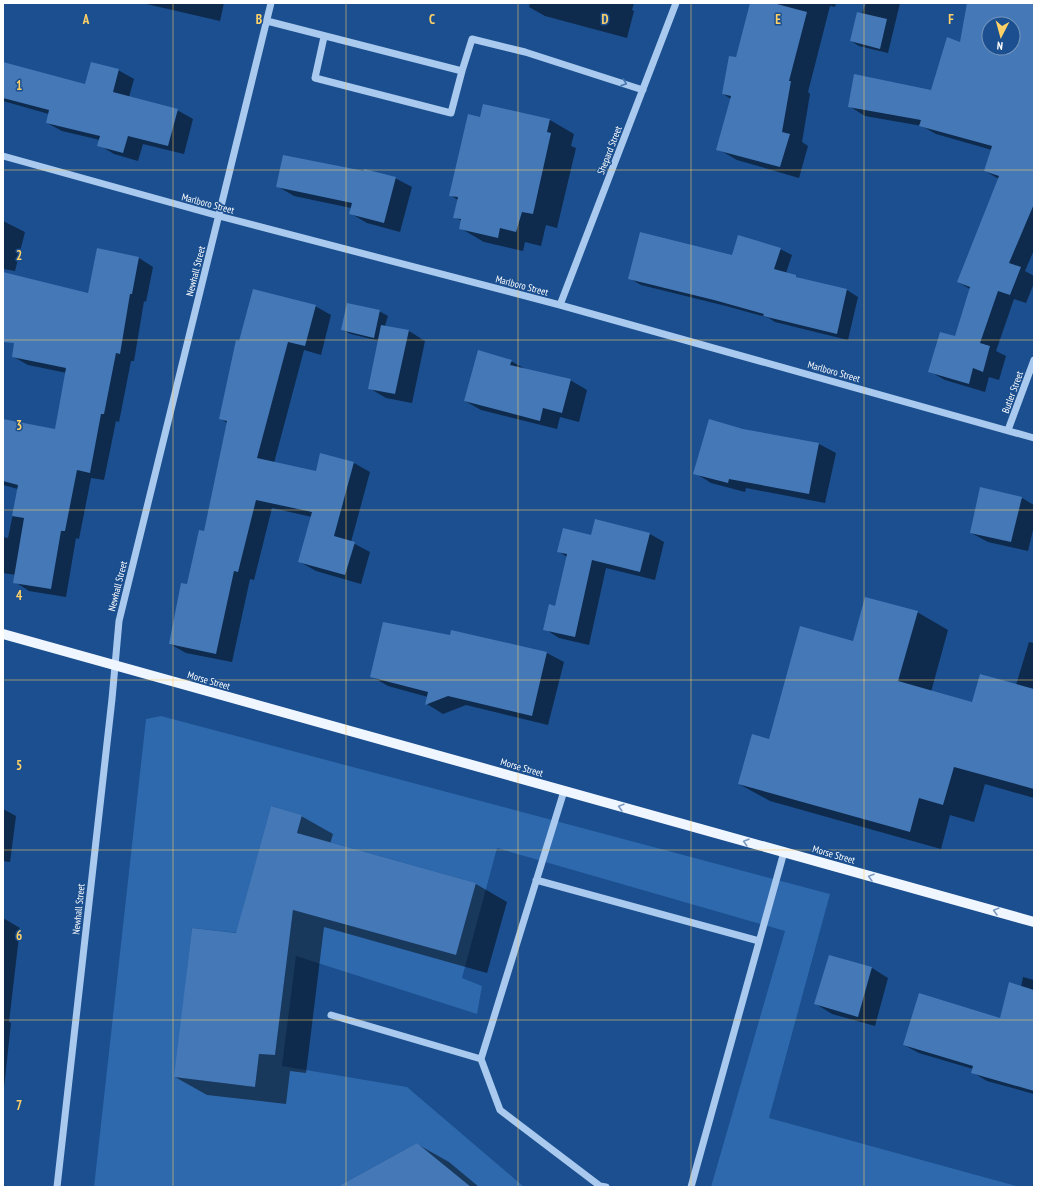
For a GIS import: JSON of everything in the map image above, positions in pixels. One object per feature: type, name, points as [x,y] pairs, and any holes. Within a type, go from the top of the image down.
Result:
[{"type":"main road","name":"Morse Street","points":[[3,634],[1034,922]]},
{"type":"street","name":"Newhall Street","points":[[57,1187],[119,621],[271,3]]},
{"type":"street","name":"Shepard Street","points":[[560,305],[676,3]]},
{"type":"street","points":[[267,21],[324,37],[462,71]]},
{"type":"street","points":[[324,37],[315,78],[451,113],[472,39],[605,77],[643,90]]},
{"type":"street","name":"Marlboro Street","points":[[3,156],[219,216],[560,305],[1034,438]]},
{"type":"street","name":"Butler Street","points":[[1008,430],[1034,360]]},
{"type":"street","points":[[564,791],[481,1060],[500,1110],[600,1186],[606,1187]]},
{"type":"street","points":[[691,1187],[784,852]]},
{"type":"street","points":[[536,880],[759,941]]},
{"type":"street","points":[[332,1015],[481,1060]]},
{"type":"shaded area","points":[[161,716],[830,894],[769,1118],[1020,1187],[711,1187],[785,931],[497,848],[462,978],[482,986],[477,1014],[296,956],[282,1066],[407,1087],[524,1187],[471,1187],[417,1143],[337,1187],[94,1187],[146,719]],"holes":[[[271,806],[302,815],[297,833],[476,883],[456,955],[293,910],[275,1055],[259,1054],[255,1087],[175,1077],[192,928],[240,933],[242,912]]]},
{"type":"building","points":[[750,3],[773,3],[807,12],[789,81],[791,81],[782,132],[790,134],[780,167],[716,150],[731,96],[722,94],[729,56],[736,57]]},
{"type":"building","points":[[967,3],[1034,3],[1034,204],[1009,263],[1021,267],[1010,295],[998,291],[980,343],[990,346],[983,372],[973,368],[969,384],[928,372],[940,332],[955,336],[970,287],[957,282],[999,176],[984,171],[992,146],[919,126],[921,120],[848,107],[854,74],[931,90],[947,37],[960,42]]},
{"type":"building","points":[[857,12],[887,19],[880,49],[850,41]]},
{"type":"building","points":[[3,62],[85,84],[91,62],[119,69],[113,92],[178,109],[168,146],[128,136],[123,153],[97,146],[100,136],[46,123],[49,110],[3,98]]},
{"type":"building","points":[[483,104],[550,119],[547,132],[551,133],[533,214],[522,212],[516,232],[500,228],[498,238],[459,229],[461,219],[453,218],[458,197],[449,196],[468,114],[480,117]]},
{"type":"building","points":[[283,155],[364,171],[364,169],[396,177],[384,223],[349,214],[352,203],[276,187]]},
{"type":"building","points":[[640,232],[732,255],[738,235],[781,248],[774,269],[796,275],[796,277],[847,289],[837,334],[763,316],[764,314],[714,300],[628,279]]},
{"type":"building","points":[[97,248],[139,257],[132,294],[130,294],[120,354],[116,353],[104,414],[101,414],[90,473],[77,470],[65,531],[61,531],[51,589],[13,583],[24,518],[12,516],[18,485],[3,481],[3,419],[55,429],[66,368],[12,357],[14,343],[3,342],[3,272],[88,293]]},
{"type":"building","points":[[253,289],[316,305],[305,346],[288,342],[257,458],[316,471],[320,453],[354,462],[334,536],[355,542],[345,575],[298,562],[312,512],[256,500],[238,572],[234,571],[216,654],[169,644],[181,583],[187,584],[199,530],[204,531],[227,421],[219,419],[236,340],[239,341]]},
{"type":"building","points":[[347,303],[380,310],[374,338],[341,330]]},
{"type":"building","points":[[381,325],[409,330],[395,394],[368,389]]},
{"type":"building","points":[[478,350],[512,360],[510,365],[571,379],[562,413],[543,408],[540,421],[464,401]]},
{"type":"building","points":[[709,419],[743,429],[819,443],[809,494],[729,479],[728,483],[693,474]]},
{"type":"building","points":[[980,487],[1022,497],[1011,542],[970,533]]},
{"type":"building","points":[[595,519],[650,533],[640,572],[592,560],[575,637],[543,630],[549,604],[555,606],[567,554],[557,552],[563,528],[591,535]]},
{"type":"building","points":[[865,597],[918,611],[898,681],[972,702],[980,674],[1034,689],[1034,789],[954,767],[943,805],[919,798],[910,832],[738,784],[752,734],[769,739],[800,626],[853,641]]},
{"type":"building","points":[[383,622],[450,635],[451,630],[547,652],[532,716],[448,696],[425,705],[428,692],[370,677]]},
{"type":"building","points":[[271,806],[302,815],[297,833],[476,883],[456,955],[293,910],[275,1055],[259,1054],[255,1087],[174,1077],[192,928],[236,933]]},
{"type":"building","points":[[829,955],[872,967],[858,1017],[814,1004]]},
{"type":"building","points":[[1009,982],[1034,990],[1034,1091],[971,1073],[973,1066],[903,1045],[919,993],[1000,1018]]},
{"type":"building","points":[[417,1143],[471,1187],[337,1187]]}]
